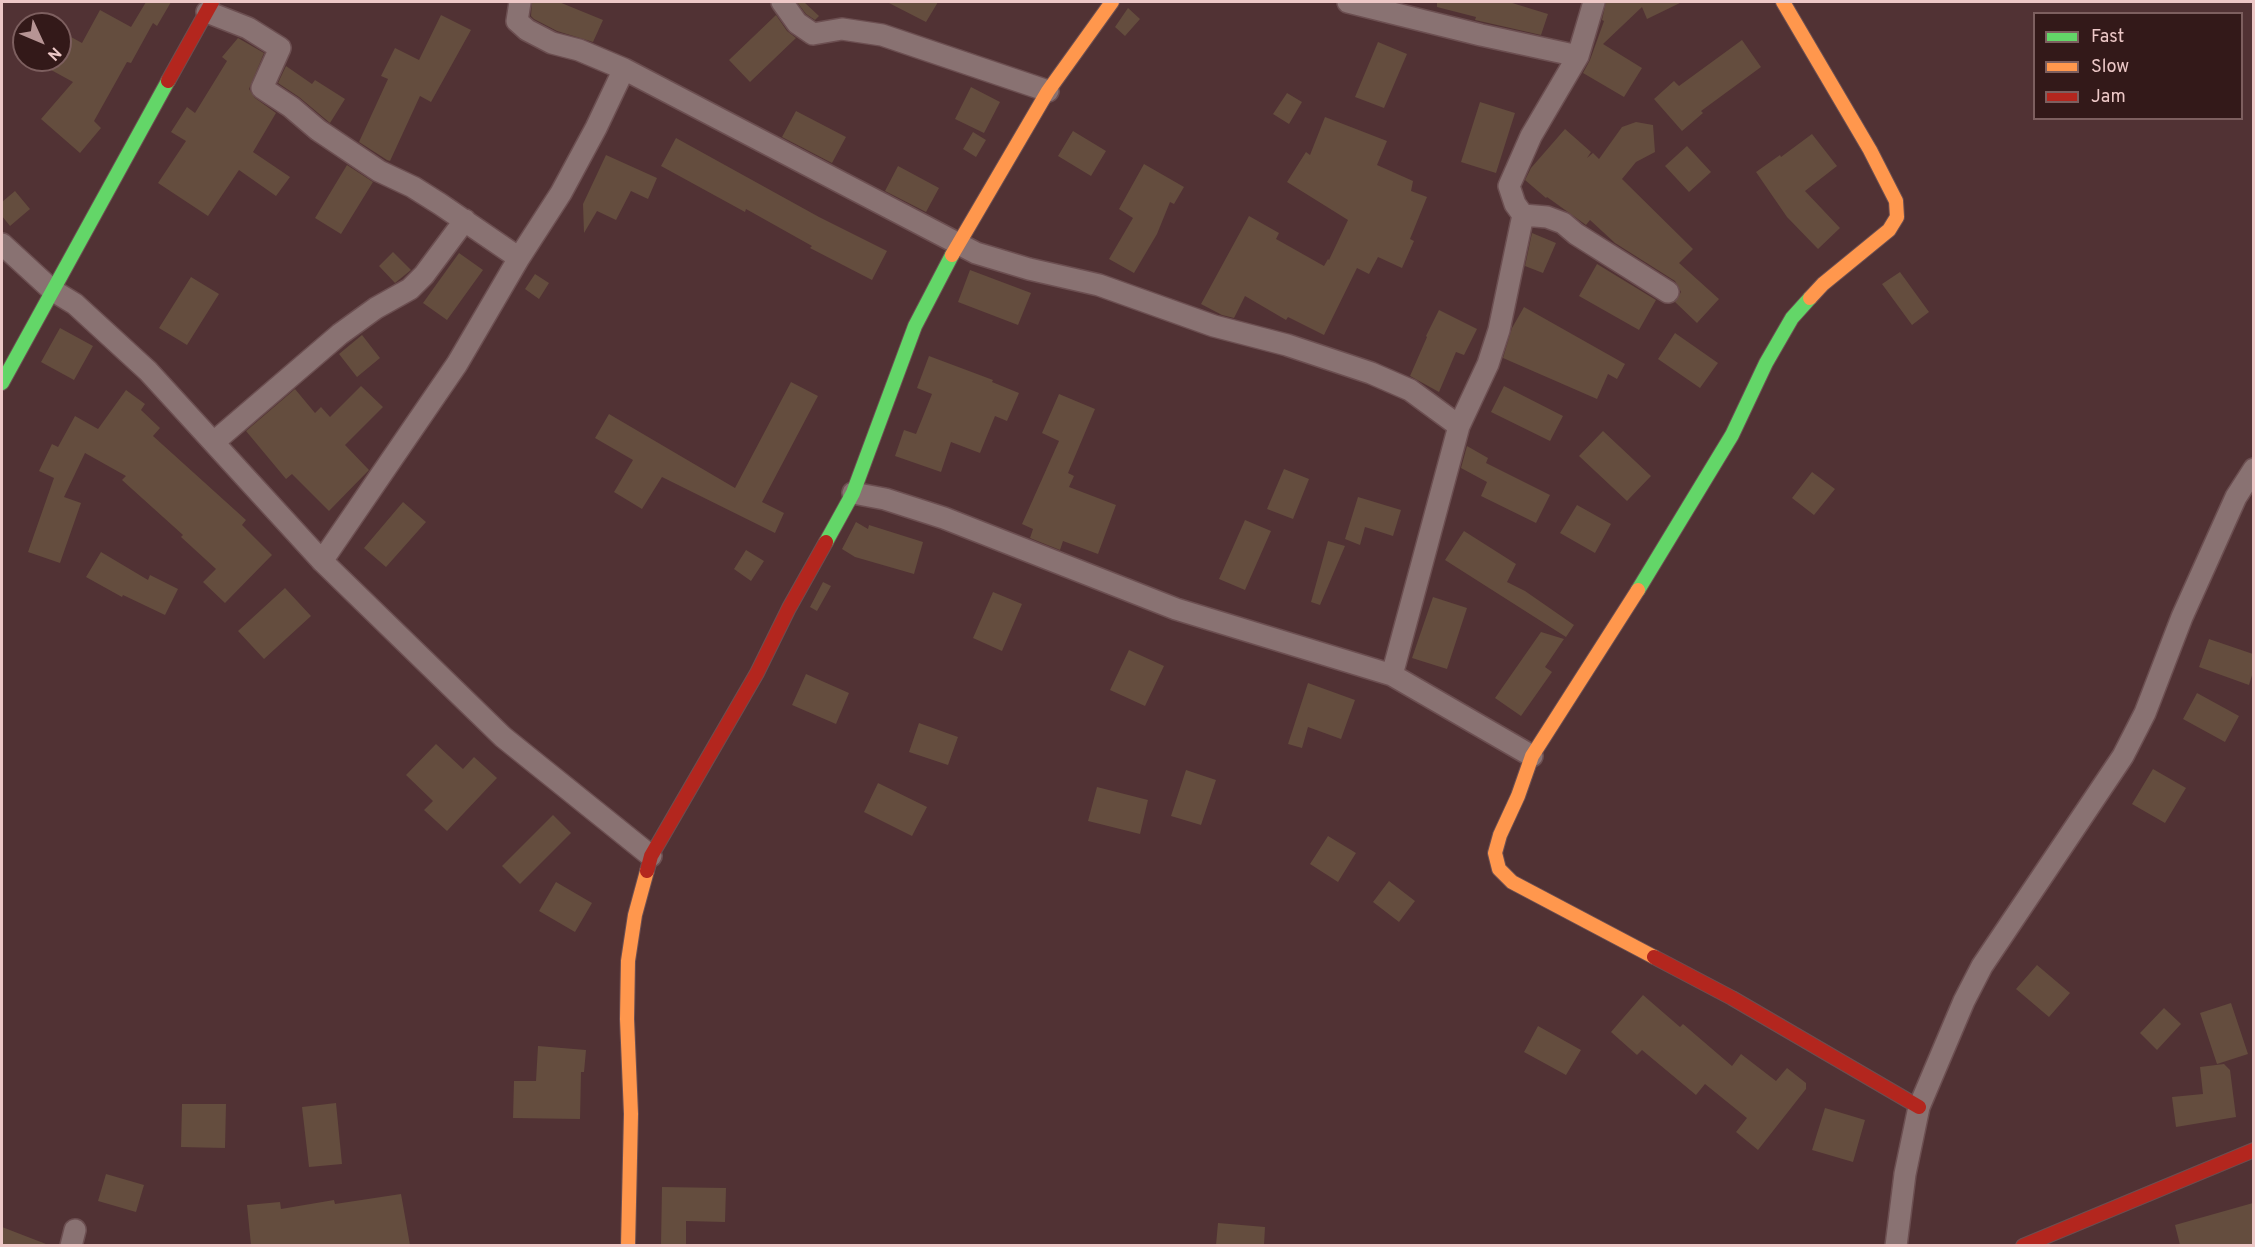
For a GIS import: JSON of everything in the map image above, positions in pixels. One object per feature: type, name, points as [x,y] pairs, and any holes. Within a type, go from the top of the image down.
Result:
[{"type":"street","points":[[520,2],[517,21],[527,30],[552,43],[579,50],[624,69],[959,244],[1003,261],[1099,285],[1214,326],[1287,345],[1371,373],[1410,390],[1459,426]]},
{"type":"street","points":[[782,2],[797,23],[813,34],[842,29],[882,35],[1048,92]]},
{"type":"street","points":[[628,1245],[631,1114],[627,1019],[628,961],[635,915],[651,856],[757,673],[789,608],[853,493],[915,327],[938,278],[1048,92],[1112,2]]},
{"type":"street","points":[[1348,2],[1400,8],[1502,40],[1578,56]]},
{"type":"street","points":[[1392,675],[1459,426],[1494,347],[1523,215],[1515,204],[1509,186],[1531,136],[1578,56],[1594,2]]},
{"type":"street","points":[[1783,2],[1870,150],[1896,201],[1897,217],[1889,230],[1823,284],[1792,318],[1766,363],[1732,435],[1653,566],[1532,756],[1518,796],[1500,835],[1496,853],[1499,869],[1512,882],[1732,998],[1919,1107]]},
{"type":"street","points":[[2,383],[209,7],[280,48],[262,88],[291,107],[318,130],[379,171],[413,187],[519,258]]},
{"type":"street","points":[[322,561],[457,364],[519,258],[561,193],[624,69]]},
{"type":"street","points":[[1523,215],[1546,217],[1563,223],[1576,234],[1668,292]]},
{"type":"street","points":[[214,442],[340,334],[376,308],[410,289],[465,220]]},
{"type":"street","points":[[2,244],[52,290],[75,304],[175,398],[322,561],[503,737],[651,856]]},
{"type":"street","points":[[1896,1245],[1905,1174],[1919,1107],[1964,1001],[1982,966],[2123,756],[2145,712],[2182,617],[2236,497],[2253,469]]},
{"type":"street","points":[[853,493],[885,499],[944,518],[1176,609],[1392,675],[1532,756]]},
{"type":"street","points":[[2023,1245],[2253,1150]]},
{"type":"building","points":[[146,2],[171,2],[157,26],[153,23],[131,63],[127,62],[94,121],[101,128],[80,153],[41,119],[73,82],[55,72],[72,72],[72,38],[82,43],[100,10],[131,27]]},
{"type":"building","points":[[532,2],[559,2],[603,20],[593,42],[557,31],[534,19],[531,16]]},
{"type":"building","points":[[797,2],[804,2],[819,16],[815,20],[806,14]]},
{"type":"building","points":[[887,2],[938,2],[926,22]]},
{"type":"building","points":[[1437,2],[1509,2],[1548,14],[1541,35],[1475,20],[1476,17],[1437,7]]},
{"type":"building","points":[[1606,2],[1682,2],[1647,19],[1642,7],[1603,44],[1642,68],[1624,97],[1583,73],[1604,21],[1602,20]]},
{"type":"building","points":[[1128,8],[1140,19],[1125,36],[1115,27]]},
{"type":"building","points":[[441,15],[471,30],[431,102],[420,96],[390,161],[387,160],[359,142],[388,79],[381,76],[395,48],[419,60]]},
{"type":"building","points":[[776,15],[787,31],[796,38],[750,82],[729,60]]},
{"type":"building","points":[[238,38],[264,53],[249,89],[255,98],[276,113],[253,152],[290,177],[276,196],[239,170],[208,216],[158,183],[186,141],[171,132],[187,107],[195,113],[227,61],[222,57]]},
{"type":"building","points":[[1742,40],[1761,67],[1701,111],[1703,113],[1682,131],[1654,99],[1674,81],[1679,86]]},
{"type":"building","points":[[1378,42],[1407,54],[1384,108],[1355,97]]},
{"type":"building","points":[[286,66],[312,84],[315,80],[345,99],[330,123],[278,83]]},
{"type":"building","points":[[971,87],[1000,102],[984,133],[955,119]]},
{"type":"building","points":[[1287,93],[1302,102],[1289,124],[1273,114]]},
{"type":"building","points":[[1480,102],[1515,113],[1496,173],[1461,162]]},
{"type":"building","points":[[796,111],[846,137],[832,163],[782,137]]},
{"type":"building","points":[[1325,117],[1387,141],[1377,165],[1413,181],[1411,191],[1427,197],[1410,239],[1414,241],[1402,268],[1378,257],[1369,274],[1357,268],[1324,335],[1288,317],[1286,320],[1245,296],[1234,318],[1222,315],[1201,304],[1249,216],[1279,233],[1276,239],[1324,266],[1329,260],[1348,220],[1287,182],[1306,152],[1310,155]]},
{"type":"building","points":[[1636,122],[1653,125],[1655,152],[1636,162],[1622,179],[1693,249],[1679,263],[1719,299],[1697,323],[1675,302],[1681,292],[1675,281],[1615,243],[1590,220],[1586,225],[1546,198],[1525,180],[1531,168],[1565,129],[1591,152],[1587,158],[1593,153],[1599,159],[1622,127]]},
{"type":"building","points":[[1073,131],[1106,151],[1091,176],[1058,156]]},
{"type":"building","points":[[973,132],[986,140],[976,157],[963,149]]},
{"type":"building","points":[[1812,134],[1837,166],[1805,191],[1840,228],[1818,249],[1787,217],[1756,172]]},
{"type":"building","points":[[676,138],[819,217],[887,251],[872,280],[810,248],[812,246],[746,209],[745,212],[661,166]]},
{"type":"building","points":[[1687,146],[1711,172],[1689,192],[1665,166]]},
{"type":"building","points":[[606,155],[657,178],[648,199],[631,191],[616,220],[597,211],[584,233],[583,204]]},
{"type":"building","points":[[1144,164],[1184,187],[1174,204],[1170,202],[1157,234],[1134,273],[1109,259],[1133,218],[1119,209]]},
{"type":"building","points":[[347,165],[373,182],[341,234],[315,218]]},
{"type":"building","points":[[898,166],[939,188],[926,212],[885,191]]},
{"type":"building","points":[[15,191],[30,209],[10,226],[2,216],[2,202]]},
{"type":"building","points":[[1532,233],[1556,243],[1543,273],[1525,266]]},
{"type":"building","points":[[393,252],[411,270],[395,283],[379,266]]},
{"type":"building","points":[[459,253],[483,270],[447,320],[423,303]]},
{"type":"building","points":[[1597,264],[1656,300],[1639,330],[1579,296]]},
{"type":"building","points":[[970,270],[1031,293],[1018,325],[958,302]]},
{"type":"building","points":[[1900,272],[1929,312],[1912,325],[1882,284]]},
{"type":"building","points":[[535,274],[549,283],[539,299],[525,289]]},
{"type":"building","points":[[191,277],[219,294],[187,345],[159,328]]},
{"type":"building","points":[[1524,307],[1625,364],[1617,379],[1608,374],[1597,399],[1503,358],[1512,328]]},
{"type":"building","points":[[1439,310],[1477,329],[1464,355],[1456,352],[1439,392],[1410,376]]},
{"type":"building","points":[[60,328],[93,346],[74,380],[41,362]]},
{"type":"building","points":[[1675,333],[1718,363],[1700,388],[1658,359]]},
{"type":"building","points":[[362,335],[380,358],[357,377],[339,354]]},
{"type":"building","points":[[929,356],[993,380],[992,382],[1019,393],[1007,421],[995,416],[980,453],[951,442],[941,472],[895,456],[904,430],[916,434],[932,394],[917,388]]},
{"type":"building","points":[[791,382],[818,396],[762,502],[784,513],[775,533],[662,477],[642,509],[614,492],[633,460],[595,438],[609,414],[735,488]]},
{"type":"building","points":[[361,386],[383,407],[345,445],[369,470],[329,511],[292,474],[286,479],[246,431],[295,389],[315,413],[321,407],[330,417]]},
{"type":"building","points":[[1504,386],[1563,416],[1550,441],[1491,412]]},
{"type":"building","points":[[126,390],[145,404],[141,410],[160,428],[153,436],[246,520],[242,525],[272,555],[225,603],[203,582],[216,569],[181,537],[183,535],[122,480],[126,476],[85,453],[64,497],[81,503],[60,563],[28,552],[54,478],[39,471],[52,444],[58,447],[75,416],[98,429]]},
{"type":"building","points":[[1059,394],[1095,409],[1068,473],[1074,476],[1069,487],[1116,505],[1098,554],[1063,541],[1060,550],[1030,538],[1033,529],[1022,524],[1059,441],[1042,433]]},
{"type":"building","points":[[1603,431],[1651,476],[1627,501],[1579,456]]},
{"type":"building","points":[[1467,446],[1488,458],[1486,463],[1550,495],[1536,523],[1481,496],[1487,482],[1461,468]]},
{"type":"building","points":[[1284,469],[1309,479],[1293,519],[1267,509]]},
{"type":"building","points":[[1812,472],[1835,489],[1814,515],[1792,498]]},
{"type":"building","points":[[1358,497],[1401,510],[1393,536],[1365,527],[1360,545],[1345,539]]},
{"type":"building","points":[[403,502],[426,522],[386,567],[364,548]]},
{"type":"building","points":[[1577,505],[1611,524],[1595,553],[1560,533]]},
{"type":"building","points":[[1245,520],[1271,531],[1245,590],[1219,579]]},
{"type":"building","points":[[856,522],[868,529],[869,525],[923,542],[914,574],[855,557],[842,549]]},
{"type":"building","points":[[1464,531],[1516,564],[1507,582],[1525,591],[1574,625],[1566,637],[1445,560]]},
{"type":"building","points":[[1328,541],[1345,546],[1320,605],[1311,602]]},
{"type":"building","points":[[746,550],[764,561],[751,581],[734,569]]},
{"type":"building","points":[[101,552],[148,580],[150,575],[178,589],[165,615],[123,595],[122,597],[86,577]]},
{"type":"building","points":[[823,582],[831,586],[817,611],[810,607]]},
{"type":"building","points":[[285,588],[311,616],[264,659],[238,631]]},
{"type":"building","points":[[993,592],[1022,604],[1002,651],[973,638]]},
{"type":"building","points":[[1433,597],[1467,608],[1447,669],[1412,658]]},
{"type":"building","points":[[1541,632],[1564,639],[1545,667],[1552,672],[1521,716],[1495,698]]},
{"type":"building","points":[[2209,639],[2253,654],[2253,672],[2249,685],[2199,667]]},
{"type":"building","points":[[1129,650],[1164,666],[1145,706],[1110,690]]},
{"type":"building","points":[[806,674],[849,693],[836,724],[792,705]]},
{"type":"building","points":[[1308,683],[1355,700],[1341,739],[1308,727],[1302,748],[1288,744]]},
{"type":"building","points":[[2197,693],[2239,716],[2225,742],[2183,719]]},
{"type":"building","points":[[919,723],[958,737],[948,765],[909,752]]},
{"type":"building","points":[[436,744],[463,769],[474,757],[497,778],[447,831],[424,810],[433,801],[406,775]]},
{"type":"building","points":[[2153,769],[2186,788],[2165,823],[2132,804]]},
{"type":"building","points":[[1186,770],[1216,780],[1201,825],[1171,816]]},
{"type":"building","points":[[878,783],[927,807],[912,836],[864,812]]},
{"type":"building","points":[[1097,787],[1148,800],[1140,834],[1088,821]]},
{"type":"building","points":[[553,815],[571,833],[520,884],[502,866]]},
{"type":"building","points":[[1328,836],[1356,853],[1338,882],[1310,864]]},
{"type":"building","points":[[1389,881],[1415,901],[1399,922],[1373,902]]},
{"type":"building","points":[[556,882],[592,903],[575,932],[539,911]]},
{"type":"building","points":[[2037,965],[2070,993],[2049,1017],[2016,989]]},
{"type":"building","points":[[1643,995],[1680,1027],[1683,1024],[1732,1066],[1741,1054],[1776,1081],[1787,1068],[1806,1083],[1806,1089],[1758,1150],[1736,1132],[1747,1118],[1705,1084],[1696,1095],[1642,1050],[1637,1055],[1611,1032]]},
{"type":"building","points":[[2231,1003],[2248,1054],[2217,1064],[2200,1013]]},
{"type":"building","points":[[2164,1008],[2181,1024],[2157,1050],[2140,1033]]},
{"type":"building","points":[[1538,1026],[1581,1050],[1566,1075],[1524,1052]]},
{"type":"building","points":[[538,1046],[586,1050],[584,1072],[581,1072],[580,1119],[513,1118],[514,1081],[536,1081]]},
{"type":"building","points":[[2224,1064],[2230,1070],[2236,1117],[2176,1127],[2172,1097],[2203,1094],[2200,1067]]},
{"type":"building","points":[[336,1103],[342,1164],[309,1167],[302,1107]]},
{"type":"building","points":[[182,1104],[226,1104],[225,1148],[181,1147]]},
{"type":"building","points":[[1825,1108],[1865,1120],[1853,1162],[1812,1150]]},
{"type":"building","points":[[106,1174],[144,1185],[136,1212],[98,1201]]},
{"type":"building","points":[[662,1187],[726,1188],[725,1222],[686,1221],[686,1245],[661,1245]]},
{"type":"building","points":[[401,1194],[410,1245],[251,1245],[247,1205],[280,1202],[281,1209],[334,1200],[335,1204]]},
{"type":"building","points":[[2253,1203],[2253,1245],[2180,1245],[2175,1225]]},
{"type":"building","points":[[1218,1223],[1265,1227],[1264,1245],[1216,1245]]},
{"type":"building","points":[[2,1227],[46,1244],[46,1245],[2,1245]]},
{"type":"traffic: fast","points":[[2,383],[168,81]]},
{"type":"traffic: fast","points":[[826,542],[853,493],[915,326],[952,255]]},
{"type":"traffic: fast","points":[[1638,590],[1732,435],[1766,363],[1792,318],[1810,298]]},
{"type":"traffic: slow","points":[[952,255],[1048,91],[1112,2]]},
{"type":"traffic: slow","points":[[1783,2],[1870,150],[1896,201],[1897,217],[1889,230],[1823,284],[1810,298]]},
{"type":"traffic: slow","points":[[1638,590],[1532,756],[1495,853],[1499,869],[1512,882],[1654,957]]},
{"type":"traffic: slow","points":[[628,1246],[631,1114],[627,1019],[628,961],[635,915],[647,871]]},
{"type":"traffic: jam","points":[[168,81],[212,2]]},
{"type":"traffic: jam","points":[[647,871],[651,856],[757,673],[789,608],[826,542]]},
{"type":"traffic: jam","points":[[1654,957],[1732,998],[1919,1107]]},
{"type":"traffic: jam","points":[[2023,1246],[2254,1150]]}]
